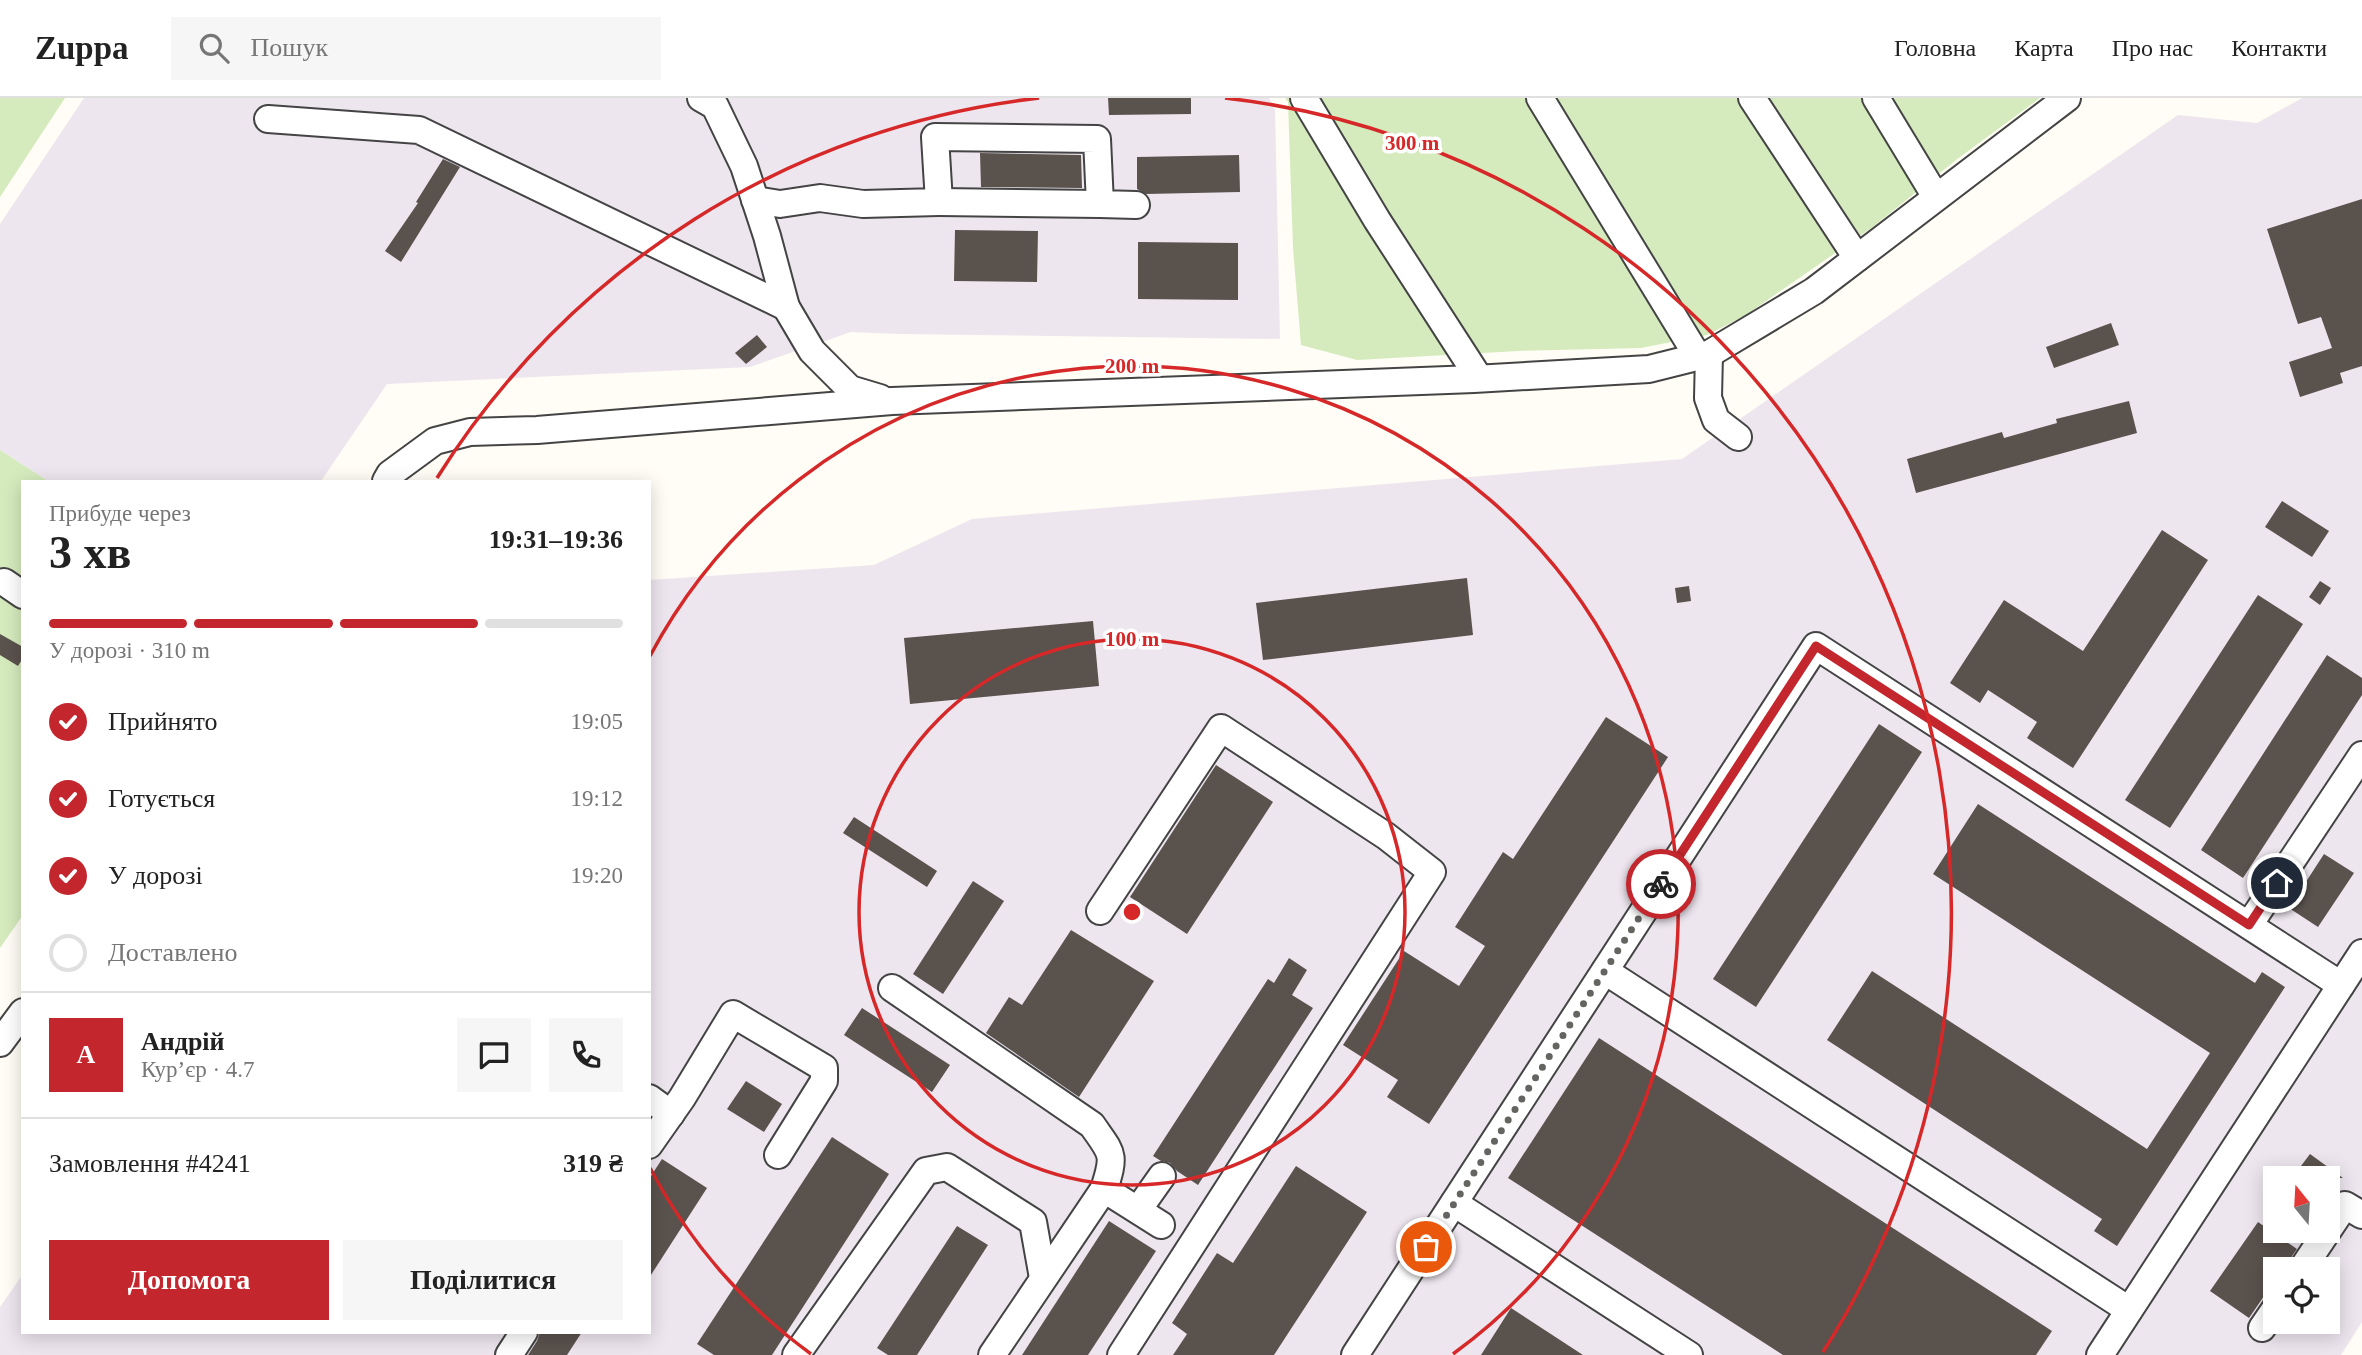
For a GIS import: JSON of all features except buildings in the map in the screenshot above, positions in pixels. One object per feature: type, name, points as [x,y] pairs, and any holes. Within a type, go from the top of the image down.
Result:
[{"type":"lane","points":[[701,98],[715,106],[744,166],[786,307],[812,351],[850,389],[892,401]]},
{"type":"lane","points":[[1304,98],[1377,220],[1479,378]]},
{"type":"lane","points":[[1540,98],[1704,355],[1708,398],[1716,419],[1738,437]]},
{"type":"lane","points":[[1752,98],[1857,258]]},
{"type":"lane","points":[[1876,98],[1936,197]]},
{"type":"lane","points":[[387,480],[390,474],[435,441],[470,432],[537,430],[892,401],[1649,369],[1704,355],[1814,291],[2067,98]]},
{"type":"lane","points":[[268,119],[419,130],[786,307]]},
{"type":"lane","points":[[939,202],[935,137],[1056,138],[1097,139],[1100,204]]},
{"type":"lane","points":[[755,200],[780,204],[820,198],[863,204],[939,202],[1136,205]]},
{"type":"lane","points":[[1355,1355],[1816,646],[2341,985]]},
{"type":"lane","points":[[1100,911],[1221,728],[1386,836],[1433,872],[1121,1355]]},
{"type":"lane","points":[[2249,925],[2362,755]]},
{"type":"lane","points":[[2100,1355],[2362,953]]},
{"type":"lane","points":[[1605,971],[2129,1310]]},
{"type":"lane","points":[[892,988],[1092,1125],[1111,1153],[1110,1171],[1104,1189],[992,1355]]},
{"type":"lane","points":[[651,1142],[733,1014],[824,1068],[824,1081],[778,1154]]},
{"type":"lane","points":[[0,1043],[21,1015]]},
{"type":"lane","points":[[651,1099],[671,1114]]},
{"type":"lane","points":[[796,1355],[926,1171],[947,1167],[1033,1222],[1043,1278]]},
{"type":"lane","points":[[1138,1210],[1162,1176]]},
{"type":"lane","points":[[1104,1189],[1161,1225]]},
{"type":"lane","points":[[1454,1203],[1689,1355]]},
{"type":"lane","points":[[2310,1257],[2345,1205],[2362,1215]]},
{"type":"lane","points":[[509,1355],[523,1334]]},
{"type":"shaded area","points":[[84,98],[1269,98],[1275,110],[1280,339],[851,332],[750,367],[387,384],[322,480],[46,480],[0,450],[0,224]]},
{"type":"shaded area","points":[[2302,98],[2362,98],[2362,1322],[2341,1355],[0,1355],[0,1307],[21,1277],[21,1334],[651,1334],[651,580],[874,565],[972,519],[1682,459],[2178,115],[2257,123]]},
{"type":"green space","points":[[0,98],[65,98],[0,197]]},
{"type":"green space","points":[[1285,98],[2040,98],[1956,160],[1874,226],[1746,315],[1707,335],[1641,348],[1518,351],[1357,360],[1301,345],[1293,248],[1288,102]]},
{"type":"green space","points":[[0,450],[46,480],[21,480],[21,918],[0,948]]},
{"type":"way so far","points":[[1426,1247],[1661,884]]},
{"type":"route","points":[[1661,884],[1816,646],[2249,925],[2277,883]]}]
